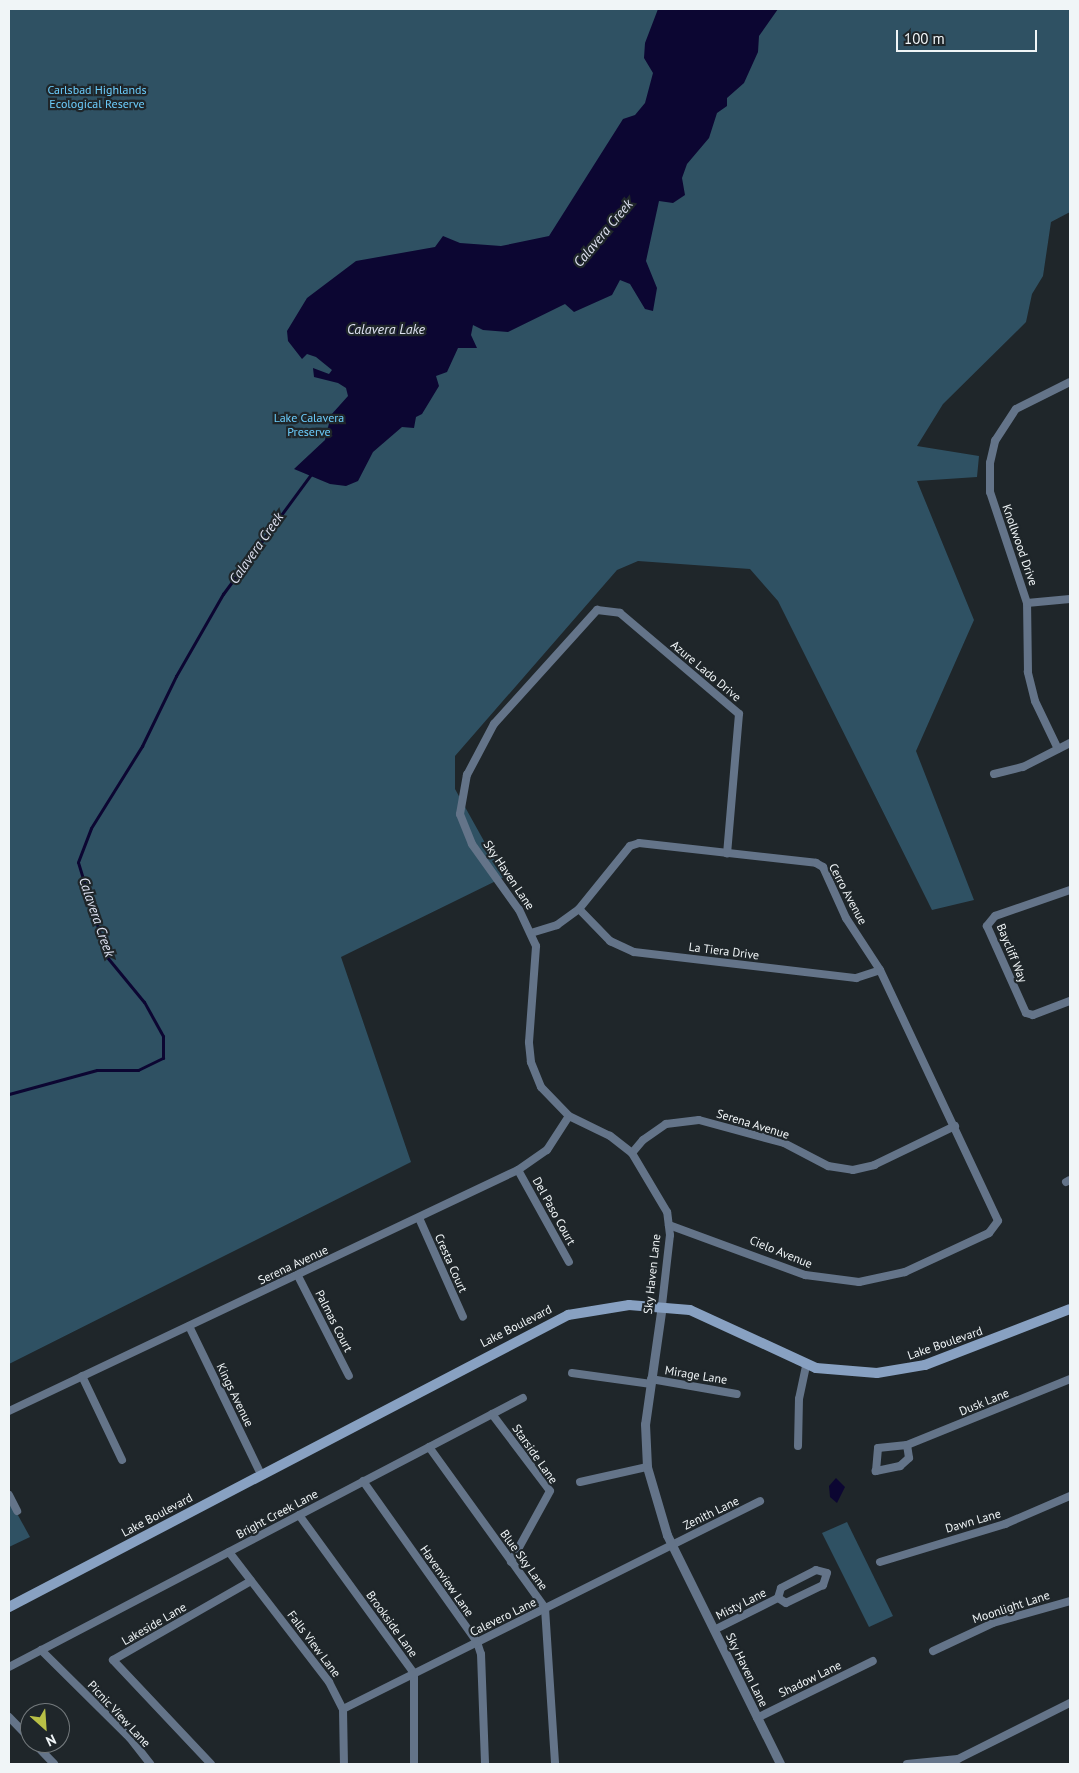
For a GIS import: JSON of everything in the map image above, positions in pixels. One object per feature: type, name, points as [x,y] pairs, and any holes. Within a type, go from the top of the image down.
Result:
[{"type":"main road","name":"Lake Boulevard","points":[[9,1608],[554,1320],[599,1308],[662,1305],[690,1310],[806,1365],[847,1372],[905,1370],[1070,1310]]},
{"type":"street","name":"Knollwood Drive","points":[[1058,749],[1034,701],[1028,672],[1027,603],[990,492],[990,463],[995,441],[1016,409],[1070,382]]},
{"type":"street","points":[[1027,603],[1070,600]]},
{"type":"street","name":"Sky Haven Lane","points":[[620,613],[610,609],[589,614],[494,724],[467,776],[460,814],[472,844],[520,910],[531,934],[536,970],[529,1042],[531,1062],[541,1088],[569,1116],[610,1136],[632,1153],[655,1187],[669,1224],[662,1305],[645,1424],[647,1467],[672,1544],[780,1764]]},
{"type":"street","name":"Azure Lado Drive","points":[[620,613],[740,714],[727,853]]},
{"type":"street","points":[[994,774],[1023,767],[1070,743]]},
{"type":"street","name":"Cerro Avenue","points":[[531,934],[557,925],[579,908],[630,846],[639,843],[816,863],[823,867],[846,918],[880,970],[997,1212],[995,1227]]},
{"type":"street","name":"Baycliff Way","points":[[1070,890],[989,920],[987,926],[1026,1013],[1031,1015],[1070,1001]]},
{"type":"street","name":"La Tiera Drive","points":[[579,908],[610,940],[634,952],[856,978],[880,970]]},
{"type":"street","name":"Serena Avenue","points":[[9,1411],[298,1276],[518,1170],[547,1150],[569,1116]]},
{"type":"street","name":"Serena Avenue","points":[[632,1153],[642,1140],[666,1124],[699,1120],[784,1143],[828,1166],[853,1170],[874,1165],[955,1126]]},
{"type":"street","name":"Del Paso Court","points":[[518,1170],[570,1262]]},
{"type":"street","name":"Cresta Court","points":[[419,1218],[463,1317]]},
{"type":"street","name":"Cielo Avenue","points":[[669,1224],[805,1275],[859,1282],[905,1272],[995,1227]]},
{"type":"street","name":"Palmas Court","points":[[298,1276],[349,1376]]},
{"type":"street","name":"Kings Avenue","points":[[190,1326],[261,1474]]},
{"type":"street","points":[[798,1446],[799,1399],[806,1365]]},
{"type":"street","name":"Mirage Lane","points":[[572,1373],[737,1394]]},
{"type":"street","points":[[82,1376],[122,1460]]},
{"type":"street","name":"Dusk Lane","points":[[907,1445],[909,1458],[900,1466],[876,1471],[878,1448],[907,1445],[1070,1379]]},
{"type":"street","name":"Bright Creek Lane","points":[[9,1667],[523,1398]]},
{"type":"street","name":"Starside Lane","points":[[492,1414],[550,1490],[512,1562]]},
{"type":"street","name":"Blue Sky Lane","points":[[429,1447],[545,1608],[555,1764]]},
{"type":"street","points":[[580,1482],[647,1467]]},
{"type":"street","name":"Havenview Lane","points":[[362,1481],[477,1642],[481,1654],[485,1764]]},
{"type":"street","points":[[9,1495],[17,1511]]},
{"type":"street","name":"Dawn Lane","points":[[880,1562],[1005,1524],[1070,1496]]},
{"type":"street","name":"Zenith Lane","points":[[672,1544],[760,1501]]},
{"type":"street","name":"Brookside Lane","points":[[298,1515],[414,1673],[414,1764]]},
{"type":"street","name":"Calevero Lane","points":[[343,1709],[672,1544]]},
{"type":"street","name":"Falls View Lane","points":[[229,1552],[329,1682],[343,1709],[344,1764]]},
{"type":"street","name":"Misty Lane","points":[[714,1630],[778,1598],[781,1588],[816,1570],[827,1573],[823,1585],[786,1603],[778,1598]]},
{"type":"street","name":"Lakeside Lane","points":[[211,1764],[113,1660],[251,1581]]},
{"type":"street","name":"Moonlight Lane","points":[[933,1651],[993,1623],[1070,1601]]},
{"type":"street","name":"Picnic View Lane","points":[[41,1650],[130,1738],[150,1764]]},
{"type":"street","name":"Shadow Lane","points":[[757,1718],[873,1661]]},
{"type":"street","points":[[907,1764],[958,1759],[1070,1703]]},
{"type":"street","points":[[9,1717],[20,1729]]},
{"type":"street","points":[[44,1753],[54,1764]]},
{"type":"green space","name":"Lake Calavera Preserve","points":[[9,9],[1070,9],[1070,212],[1051,222],[1043,276],[1032,294],[1026,322],[943,404],[917,446],[979,456],[977,477],[917,481],[974,620],[916,751],[974,900],[932,910],[778,601],[750,569],[638,561],[617,570],[455,756],[455,789],[504,877],[341,957],[411,1162],[9,1364]]},
{"type":"green space","points":[[9,1499],[30,1537],[9,1547]]},
{"type":"green space","points":[[847,1522],[893,1616],[869,1627],[822,1533]]},
{"type":"water","name":"Calavera Lake","points":[[658,9],[778,9],[759,36],[758,52],[744,83],[727,98],[727,106],[717,113],[709,138],[687,164],[682,178],[685,195],[673,203],[659,201],[646,261],[657,288],[653,311],[645,309],[630,284],[620,280],[612,295],[574,312],[565,304],[508,332],[483,330],[473,325],[471,335],[477,348],[458,348],[447,372],[436,376],[439,386],[422,414],[416,417],[414,428],[402,427],[373,452],[358,481],[346,486],[330,484],[294,469],[325,440],[331,415],[348,396],[346,388],[338,383],[314,377],[313,368],[329,374],[332,370],[316,357],[307,354],[302,359],[288,341],[287,331],[307,298],[356,261],[435,247],[443,236],[460,243],[501,246],[549,236],[623,119],[635,115],[645,103],[653,73],[644,58],[645,43]]},
{"type":"water","points":[[836,1478],[845,1487],[837,1503],[830,1497],[829,1486]]},
{"type":"waterway","name":"Calavera Creek","points":[[9,1094],[97,1070],[138,1070],[163,1058],[163,1036],[144,1002],[107,957],[78,862],[91,828],[142,746],[176,676],[223,594],[312,473]]},
{"type":"park label","name":"Carlsbad Highlands Ecological Reserve","points":[[97,97]]}]
